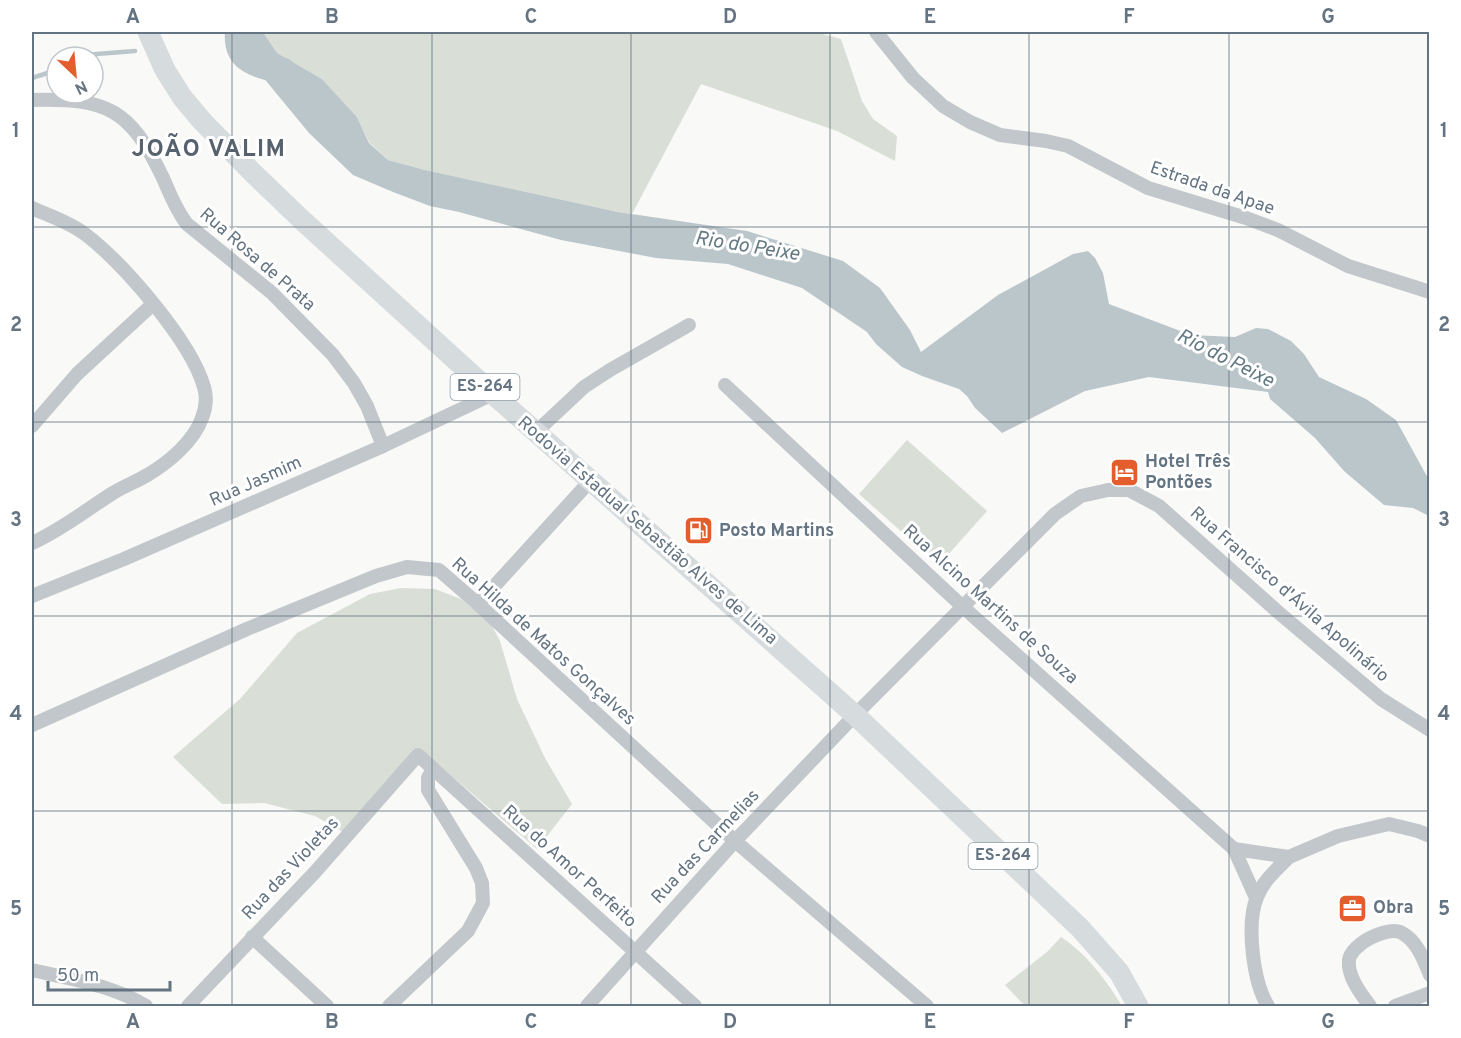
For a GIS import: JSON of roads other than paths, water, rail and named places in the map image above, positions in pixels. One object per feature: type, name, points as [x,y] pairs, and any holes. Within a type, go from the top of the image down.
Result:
[{"type":"main road","name":"Rodovia Estadual Sebastião Alves de Lima","points":[[148,32],[165,70],[202,121],[303,220],[493,394],[855,715]]},
{"type":"main road","name":"ES-264","points":[[855,715],[1080,928],[1119,972],[1138,1006]]},
{"type":"street","name":"Estrada da Apae","points":[[876,32],[913,78],[943,106],[970,122],[1000,135],[1068,146],[1148,188],[1246,218],[1278,230],[1348,266],[1430,292]]},
{"type":"street","name":"Rua Rosa de Prata","points":[[32,100],[73,100],[102,106],[120,115],[130,124],[148,148],[182,218],[272,294],[333,355],[354,383],[367,406],[383,446]]},
{"type":"street","points":[[32,208],[64,221],[84,233],[113,259],[153,304],[181,342],[205,388],[206,400],[202,420],[188,440],[169,460],[32,543]]},
{"type":"street","points":[[32,426],[77,374],[153,304]]},
{"type":"street","points":[[536,432],[584,387],[689,325]]},
{"type":"street","name":"Rua Alcino Martins de Souza","points":[[725,385],[963,607],[1234,849],[1256,898]]},
{"type":"street","name":"Rua Jasmim","points":[[32,596],[133,555],[383,446],[493,394]]},
{"type":"street","points":[[478,604],[591,480]]},
{"type":"street","name":"Rua Francisco d'Ávila Apolinário","points":[[855,715],[1055,514],[1081,496],[1108,490],[1129,490],[1159,506],[1278,612],[1381,699],[1430,730]]},
{"type":"street","name":"Rua Hilda de Matos Gonçalves","points":[[32,725],[257,624],[376,576],[407,567],[439,570],[735,840],[927,1006]]},
{"type":"street","name":"Rua das Carmelias","points":[[587,1006],[735,840],[855,715]]},
{"type":"street","name":"Rua do Amor Perfeito","points":[[418,755],[695,1006]]},
{"type":"street","name":"Rua das Violetas","points":[[188,1006],[331,854],[418,755]]},
{"type":"street","points":[[389,1006],[468,930],[483,903],[482,883],[476,868],[428,790],[428,778],[433,769]]},
{"type":"street","points":[[1268,1006],[1262,996],[1253,963],[1252,932],[1256,898],[1274,871],[1289,857],[1338,836],[1389,824],[1430,836]]},
{"type":"street","points":[[1234,849],[1289,857]]},
{"type":"street","points":[[1370,1006],[1353,978],[1349,960],[1351,953],[1376,935],[1401,932],[1413,942],[1430,975]]},
{"type":"street","points":[[252,937],[327,1006]]},
{"type":"street","points":[[32,970],[113,991],[146,1006]]},
{"type":"street","points":[[1395,1006],[1430,993]]},
{"type":"water","points":[[234,32],[263,32],[277,53],[322,79],[357,117],[369,143],[388,160],[618,212],[747,231],[843,261],[880,288],[910,330],[921,352],[998,295],[1073,254],[1088,251],[1095,258],[1103,273],[1109,304],[1191,335],[1235,337],[1256,328],[1268,329],[1291,341],[1304,354],[1319,377],[1366,399],[1396,420],[1429,480],[1429,516],[1413,508],[1384,505],[1344,471],[1315,438],[1270,399],[1268,392],[1149,377],[1085,391],[1002,433],[975,408],[959,389],[902,367],[876,344],[867,332],[802,288],[728,264],[656,258],[561,240],[430,206],[393,192],[353,175],[309,133],[253,65],[237,41]]},
{"type":"waterway","name":"Rio do Peixe","points":[[239,32],[239,42],[246,56],[283,72]]},
{"type":"waterway","points":[[105,53],[135,51]]},
{"type":"waterway","points":[[32,78],[45,74]]},
{"type":"place","name":"Hotel Três Pontões","points":[[1124,472]]},
{"type":"place","name":"Posto Martins","points":[[698,531]]},
{"type":"place","name":"Obra","points":[[1352,908]]},
{"type":"district","name":"JOÃO VALIM","points":[[209,150]]}]
